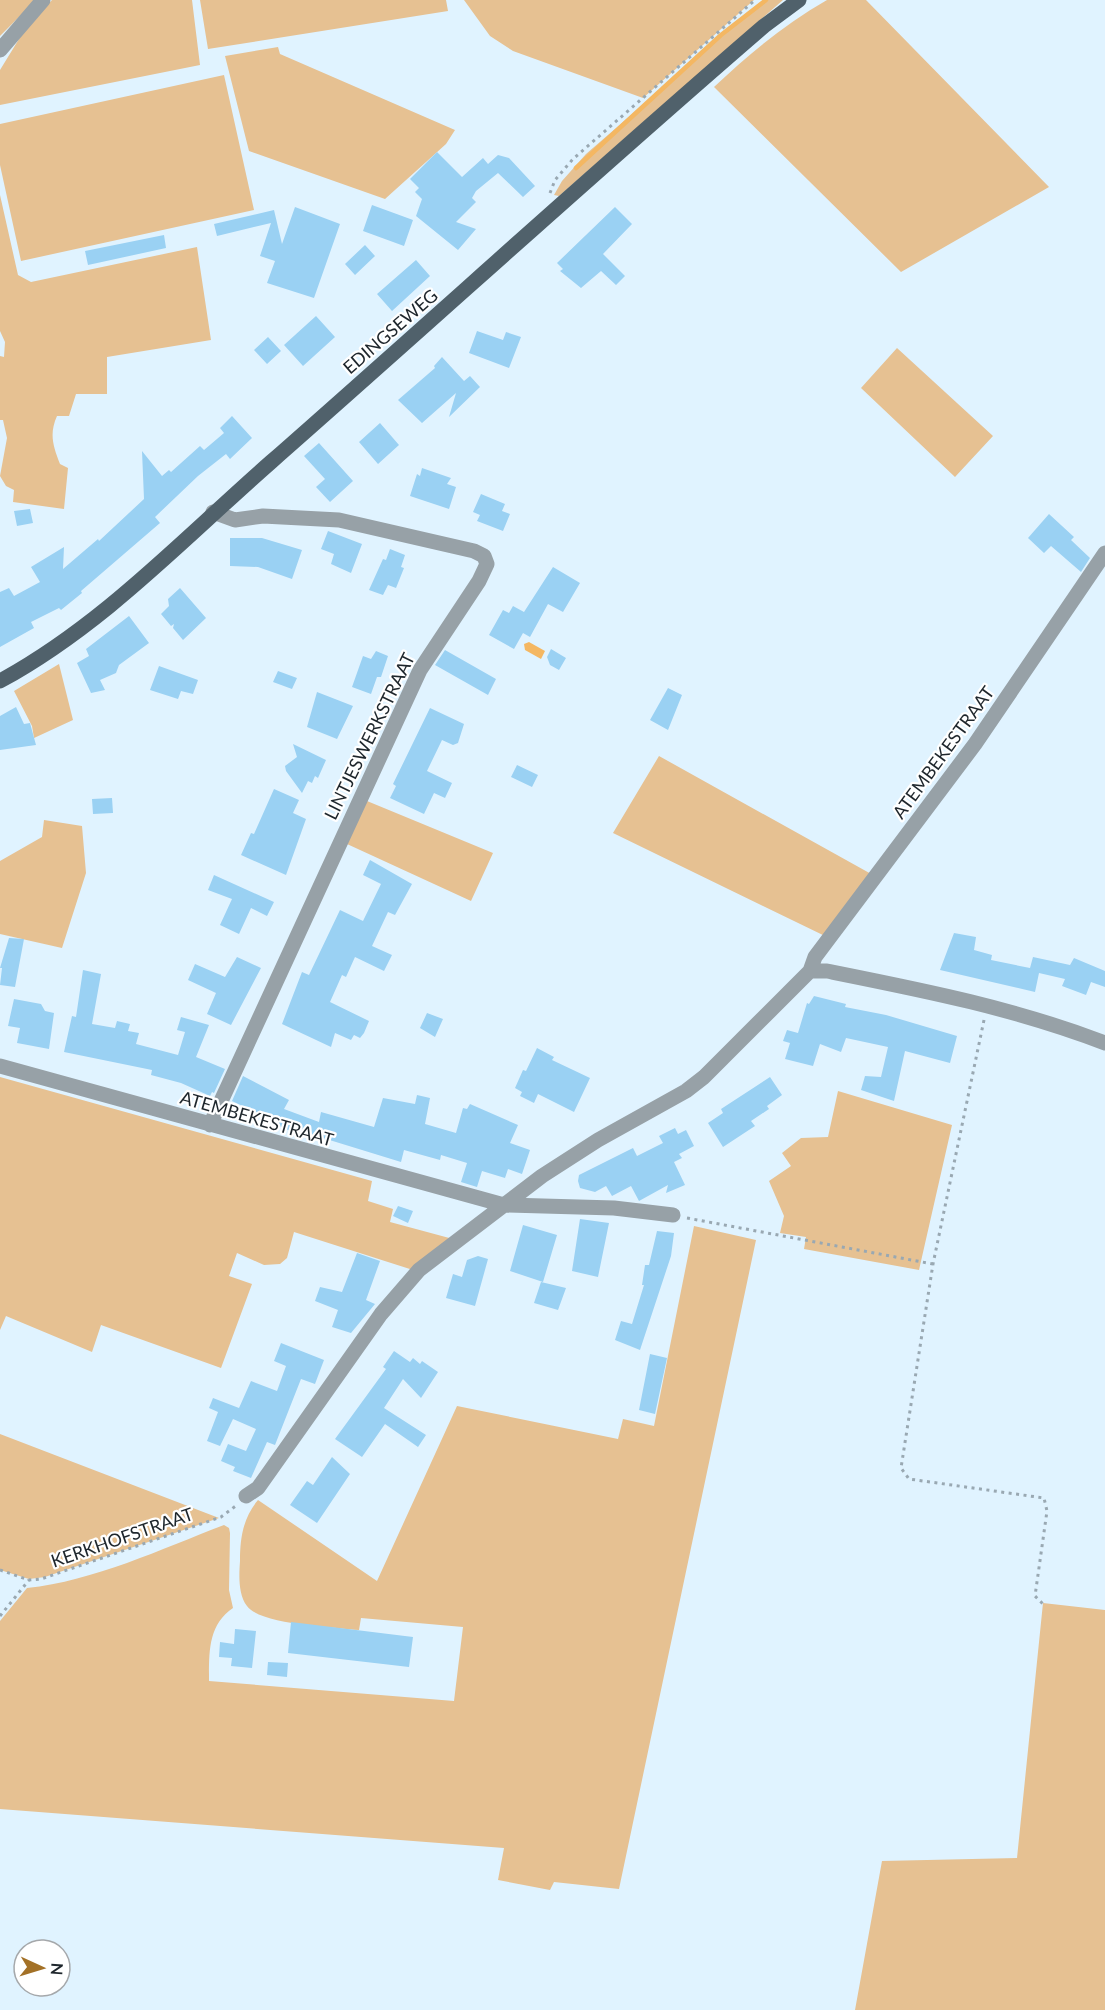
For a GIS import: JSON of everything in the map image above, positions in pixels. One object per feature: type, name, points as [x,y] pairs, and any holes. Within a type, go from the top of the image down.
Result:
[{"type":"main road","name":"EDINGSEWEG","points":[[0,681],[45,656],[107,610],[213,512],[545,218],[742,45],[799,0]]},
{"type":"street","points":[[0,50],[43,0]]},
{"type":"street","name":"LINTJESWERKSTRAAT","points":[[210,1125],[420,670],[479,581],[487,564],[484,556],[474,551],[339,520],[263,516],[236,520],[213,512]]},
{"type":"street","name":"ATEMBEKESTRAAT","points":[[246,1496],[258,1488],[381,1314],[412,1278],[504,1204],[598,1140],[686,1090],[704,1077],[810,971],[815,957],[975,744],[1105,553]]},
{"type":"street","points":[[810,971],[827,971],[934,992],[1040,1018],[1105,1043]]},
{"type":"street","name":"ATEMBEKESTRAAT","points":[[0,1066],[365,1168],[393,1172],[504,1204],[614,1208],[673,1215]]},
{"type":"path","points":[[545,218],[547,198],[555,180],[573,159],[755,0]]},
{"type":"path","points":[[987,1006],[933,1264],[901,1468],[909,1479],[1044,1498],[1047,1511],[1035,1596],[1043,1604]]},
{"type":"path","points":[[673,1215],[933,1264]]},
{"type":"path","name":"KERKHOFSTRAAT","points":[[29,1580],[116,1555],[221,1517],[229,1513],[246,1496]]},
{"type":"path","points":[[0,1570],[29,1580],[0,1616]]},
{"type":"shaded area","points":[[0,0],[36,0],[0,36]]},
{"type":"shaded area","points":[[52,0],[192,0],[200,65],[0,105],[0,70],[27,26]]},
{"type":"shaded area","points":[[200,0],[446,0],[448,11],[208,49]]},
{"type":"shaded area","points":[[464,0],[754,0],[643,98],[513,51],[490,36]]},
{"type":"shaded area","points":[[764,0],[783,0],[559,196],[554,195],[562,181],[586,154]]},
{"type":"shaded area","points":[[827,0],[866,0],[1049,187],[901,272],[714,87],[768,40]]},
{"type":"shaded area","points":[[278,47],[280,54],[455,130],[446,144],[385,199],[249,151],[225,56]]},
{"type":"shaded area","points":[[224,75],[254,210],[21,261],[0,165],[0,124]]},
{"type":"shaded area","points":[[0,195],[18,275],[31,282],[197,247],[211,340],[107,357],[107,394],[76,394],[69,416],[57,416],[55,422],[53,440],[55,451],[60,464],[68,468],[64,509],[13,502],[14,490],[6,486],[0,476],[7,438],[3,420],[0,420],[0,356],[4,357],[5,342],[0,331]]},
{"type":"shaded area","points":[[897,348],[993,436],[955,477],[861,388]]},
{"type":"shaded area","points":[[529,642],[545,651],[541,659],[525,650],[524,644]]},
{"type":"shaded area","points":[[59,664],[73,720],[34,738],[32,726],[14,691]]},
{"type":"shaded area","points":[[659,756],[873,875],[827,937],[613,833]]},
{"type":"shaded area","points":[[367,801],[493,853],[471,901],[347,844]]},
{"type":"shaded area","points":[[44,820],[82,826],[86,873],[62,948],[0,934],[0,861],[42,837]]},
{"type":"shaded area","points":[[0,1077],[372,1181],[368,1201],[393,1209],[390,1222],[453,1239],[413,1270],[294,1232],[287,1258],[280,1264],[264,1265],[237,1253],[229,1276],[252,1284],[221,1368],[101,1325],[92,1352],[6,1316],[0,1330]]},
{"type":"shaded area","points":[[838,1091],[952,1125],[919,1270],[804,1249],[806,1237],[780,1233],[784,1216],[769,1181],[791,1166],[782,1153],[801,1138],[828,1137]]},
{"type":"shaded area","points":[[694,1226],[756,1240],[619,1889],[554,1882],[550,1890],[498,1880],[504,1848],[0,1809],[0,1621],[27,1588],[77,1579],[152,1554],[224,1525],[229,1528],[230,1533],[229,1590],[233,1608],[219,1622],[214,1631],[210,1650],[209,1681],[454,1701],[463,1627],[361,1618],[359,1630],[317,1626],[267,1617],[247,1606],[241,1590],[239,1572],[242,1536],[249,1514],[258,1500],[377,1581],[457,1406],[618,1439],[623,1419],[654,1426]]},
{"type":"shaded area","points":[[0,1434],[219,1518],[45,1577],[29,1579],[0,1570]]},
{"type":"shaded area","points":[[1043,1603],[1105,1610],[1105,2010],[855,2010],[882,1861],[1017,1858]]},
{"type":"building","points":[[437,152],[462,177],[483,158],[488,164],[498,155],[509,158],[535,186],[523,197],[498,173],[476,191],[472,198],[476,202],[456,222],[476,229],[458,250],[416,216],[422,199],[415,192],[419,188],[410,179]]},
{"type":"building","points":[[372,205],[413,220],[404,246],[363,231]]},
{"type":"building","points":[[295,207],[340,224],[314,298],[267,283],[275,261],[260,256],[271,223],[217,236],[214,224],[274,210],[282,244]]},
{"type":"building","points":[[615,207],[632,224],[603,254],[625,276],[616,285],[601,271],[581,288],[560,271],[563,269],[557,263]]},
{"type":"building","points":[[164,235],[166,248],[88,265],[85,251]]},
{"type":"building","points":[[365,245],[375,256],[355,275],[345,264]]},
{"type":"building","points":[[416,260],[430,276],[392,311],[377,294]]},
{"type":"building","points":[[316,316],[335,337],[303,366],[284,345]]},
{"type":"building","points":[[477,331],[503,340],[506,332],[521,337],[509,368],[469,353]]},
{"type":"building","points":[[268,337],[281,351],[267,364],[254,350]]},
{"type":"building","points":[[442,357],[464,381],[470,376],[480,387],[449,417],[456,393],[422,423],[398,400],[435,368],[434,366]]},
{"type":"building","points":[[232,416],[252,438],[230,459],[226,454],[198,476],[155,517],[160,523],[81,591],[82,593],[61,610],[59,608],[31,622],[34,628],[0,647],[0,592],[9,588],[14,596],[40,582],[31,567],[64,547],[63,569],[98,539],[99,541],[144,499],[142,451],[162,476],[169,470],[171,472],[200,446],[204,450],[224,433],[220,428]]},
{"type":"building","points":[[380,423],[399,445],[378,464],[359,442]]},
{"type":"building","points":[[319,443],[353,481],[330,502],[316,487],[325,479],[304,456]]},
{"type":"building","points":[[422,468],[451,478],[447,484],[456,487],[449,509],[410,496],[417,474],[420,476]]},
{"type":"building","points":[[481,494],[505,504],[502,511],[510,514],[503,531],[477,521],[480,515],[473,512]]},
{"type":"building","points":[[30,509],[33,523],[17,526],[14,511]]},
{"type":"building","points":[[1049,514],[1074,537],[1071,540],[1090,558],[1081,572],[1051,546],[1044,553],[1028,538]]},
{"type":"building","points":[[328,531],[362,544],[351,573],[331,564],[334,554],[321,549]]},
{"type":"building","points":[[230,538],[262,538],[302,550],[292,579],[258,567],[230,566]]},
{"type":"building","points":[[390,549],[405,555],[401,567],[404,568],[396,588],[388,585],[383,595],[369,590]]},
{"type":"building","points":[[553,567],[580,583],[563,612],[548,604],[530,637],[523,633],[514,649],[489,635],[503,610],[509,613],[513,606],[524,612]]},
{"type":"building","points":[[180,588],[206,618],[183,640],[173,628],[174,624],[171,626],[161,614],[169,606],[168,599]]},
{"type":"building","points":[[129,616],[149,643],[119,665],[116,673],[100,680],[105,690],[91,693],[77,663],[89,656],[86,649]]},
{"type":"building","points":[[551,649],[566,658],[559,670],[550,665],[547,657]]},
{"type":"building","points":[[445,650],[496,679],[488,695],[435,665]]},
{"type":"building","points":[[376,651],[388,656],[381,677],[377,677],[371,694],[352,687],[363,656],[371,659]]},
{"type":"building","points":[[159,666],[198,680],[193,694],[181,691],[178,699],[150,690]]},
{"type":"building","points":[[278,671],[297,678],[292,689],[273,682]]},
{"type":"building","points":[[668,688],[682,695],[668,730],[650,720]]},
{"type":"building","points":[[317,692],[353,706],[337,739],[307,727]]},
{"type":"building","points":[[16,707],[24,724],[30,723],[36,745],[0,750],[0,716]]},
{"type":"building","points":[[430,708],[464,724],[458,743],[453,745],[442,740],[427,771],[452,783],[445,798],[434,793],[424,814],[390,798],[396,786],[393,784]]},
{"type":"building","points":[[293,744],[326,760],[318,778],[315,776],[312,783],[308,781],[302,793],[286,771],[285,766],[297,757]]},
{"type":"building","points":[[517,765],[538,775],[532,787],[511,777]]},
{"type":"building","points":[[274,789],[299,800],[293,813],[306,819],[286,875],[241,855],[251,833],[254,834]]},
{"type":"building","points":[[112,798],[113,813],[93,814],[92,799]]},
{"type":"building","points":[[370,860],[412,884],[395,915],[388,912],[372,946],[392,955],[384,971],[355,957],[346,977],[342,975],[330,1002],[369,1021],[364,1033],[360,1038],[354,1035],[351,1040],[335,1033],[331,1047],[282,1024],[302,972],[309,975],[340,910],[363,921],[381,884],[363,875]]},
{"type":"building","points":[[214,875],[274,902],[267,916],[251,908],[239,934],[220,925],[232,899],[208,890]]},
{"type":"building","points":[[954,933],[976,937],[974,950],[992,955],[991,960],[1030,968],[1033,957],[1070,965],[1074,958],[1105,971],[1105,987],[1091,982],[1086,995],[1062,986],[1065,979],[1039,973],[1035,992],[940,970]]},
{"type":"building","points":[[9,938],[24,939],[15,987],[0,985],[2,968],[0,968]]},
{"type":"building","points":[[237,957],[261,968],[231,1025],[207,1014],[216,993],[188,980],[195,964],[225,977]]},
{"type":"building","points":[[83,970],[101,974],[92,1024],[115,1028],[117,1021],[130,1024],[128,1031],[139,1033],[136,1044],[178,1055],[185,1032],[177,1030],[181,1017],[209,1025],[196,1057],[225,1069],[214,1093],[212,1092],[210,1096],[181,1083],[151,1075],[152,1070],[64,1052],[72,1016],[76,1017]]},
{"type":"building","points":[[814,996],[846,1004],[845,1007],[886,1015],[957,1036],[950,1063],[905,1051],[894,1101],[861,1090],[865,1076],[881,1077],[888,1047],[846,1038],[841,1052],[820,1044],[813,1066],[785,1059],[790,1043],[783,1041],[787,1030],[798,1033],[807,1003],[809,1004]]},
{"type":"building","points":[[14,999],[41,1004],[45,1011],[54,1013],[49,1049],[17,1043],[20,1028],[8,1026]]},
{"type":"building","points":[[427,1013],[443,1019],[435,1037],[420,1028]]},
{"type":"building","points":[[537,1048],[554,1057],[552,1060],[590,1078],[574,1112],[538,1094],[534,1103],[520,1096],[522,1092],[515,1088]]},
{"type":"building","points":[[243,1076],[289,1100],[284,1109],[319,1122],[321,1112],[374,1127],[383,1098],[415,1104],[417,1095],[430,1098],[425,1124],[456,1133],[463,1108],[467,1109],[470,1104],[518,1125],[510,1143],[530,1150],[522,1174],[508,1169],[505,1178],[482,1171],[477,1187],[461,1182],[467,1163],[441,1155],[440,1160],[404,1150],[401,1162],[297,1130],[295,1133],[261,1118],[262,1115],[232,1101]]},
{"type":"building","points":[[770,1077],[782,1095],[767,1106],[769,1109],[751,1121],[755,1126],[723,1147],[708,1123],[723,1113],[721,1109]]},
{"type":"building","points":[[675,1128],[678,1134],[686,1130],[694,1146],[679,1154],[682,1158],[674,1162],[685,1185],[666,1193],[668,1185],[639,1201],[631,1186],[612,1196],[606,1186],[595,1192],[580,1188],[579,1175],[633,1148],[637,1156],[663,1143],[659,1136]]},
{"type":"building","points":[[398,1206],[413,1211],[408,1223],[393,1216]]},
{"type":"building","points":[[580,1219],[609,1223],[598,1277],[572,1271]]},
{"type":"building","points":[[523,1225],[557,1235],[543,1282],[510,1271]]},
{"type":"building","points":[[657,1231],[674,1233],[671,1256],[640,1350],[615,1340],[621,1321],[632,1324],[644,1285],[642,1285],[645,1265],[649,1265]]},
{"type":"building","points":[[357,1253],[380,1261],[366,1300],[375,1304],[351,1333],[332,1327],[338,1310],[315,1301],[320,1287],[342,1292]]},
{"type":"building","points":[[478,1256],[488,1259],[475,1306],[446,1298],[453,1274],[462,1277],[467,1260]]},
{"type":"building","points":[[541,1282],[566,1288],[558,1310],[534,1303]]},
{"type":"building","points":[[281,1343],[324,1360],[315,1384],[301,1379],[275,1445],[267,1442],[251,1478],[233,1471],[235,1467],[221,1461],[228,1444],[246,1451],[256,1429],[233,1419],[220,1446],[207,1441],[218,1412],[209,1408],[213,1398],[239,1408],[251,1381],[277,1391],[286,1366],[274,1361]]},
{"type":"building","points":[[394,1351],[410,1362],[413,1358],[420,1364],[422,1361],[438,1372],[421,1398],[403,1379],[384,1408],[426,1435],[418,1447],[385,1424],[362,1457],[335,1439],[386,1369],[383,1367]]},
{"type":"building","points":[[650,1354],[667,1358],[655,1414],[639,1410]]},
{"type":"building","points":[[332,1457],[350,1474],[317,1523],[290,1505],[307,1481],[313,1485]]},
{"type":"building","points":[[291,1622],[413,1637],[409,1667],[288,1653]]},
{"type":"building","points":[[235,1629],[256,1631],[252,1668],[231,1666],[232,1658],[219,1657],[220,1642],[234,1644]]},
{"type":"building","points":[[268,1662],[288,1663],[287,1677],[267,1675]]},
{"type":"waterway","points":[[576,168],[721,35],[766,0]]}]
